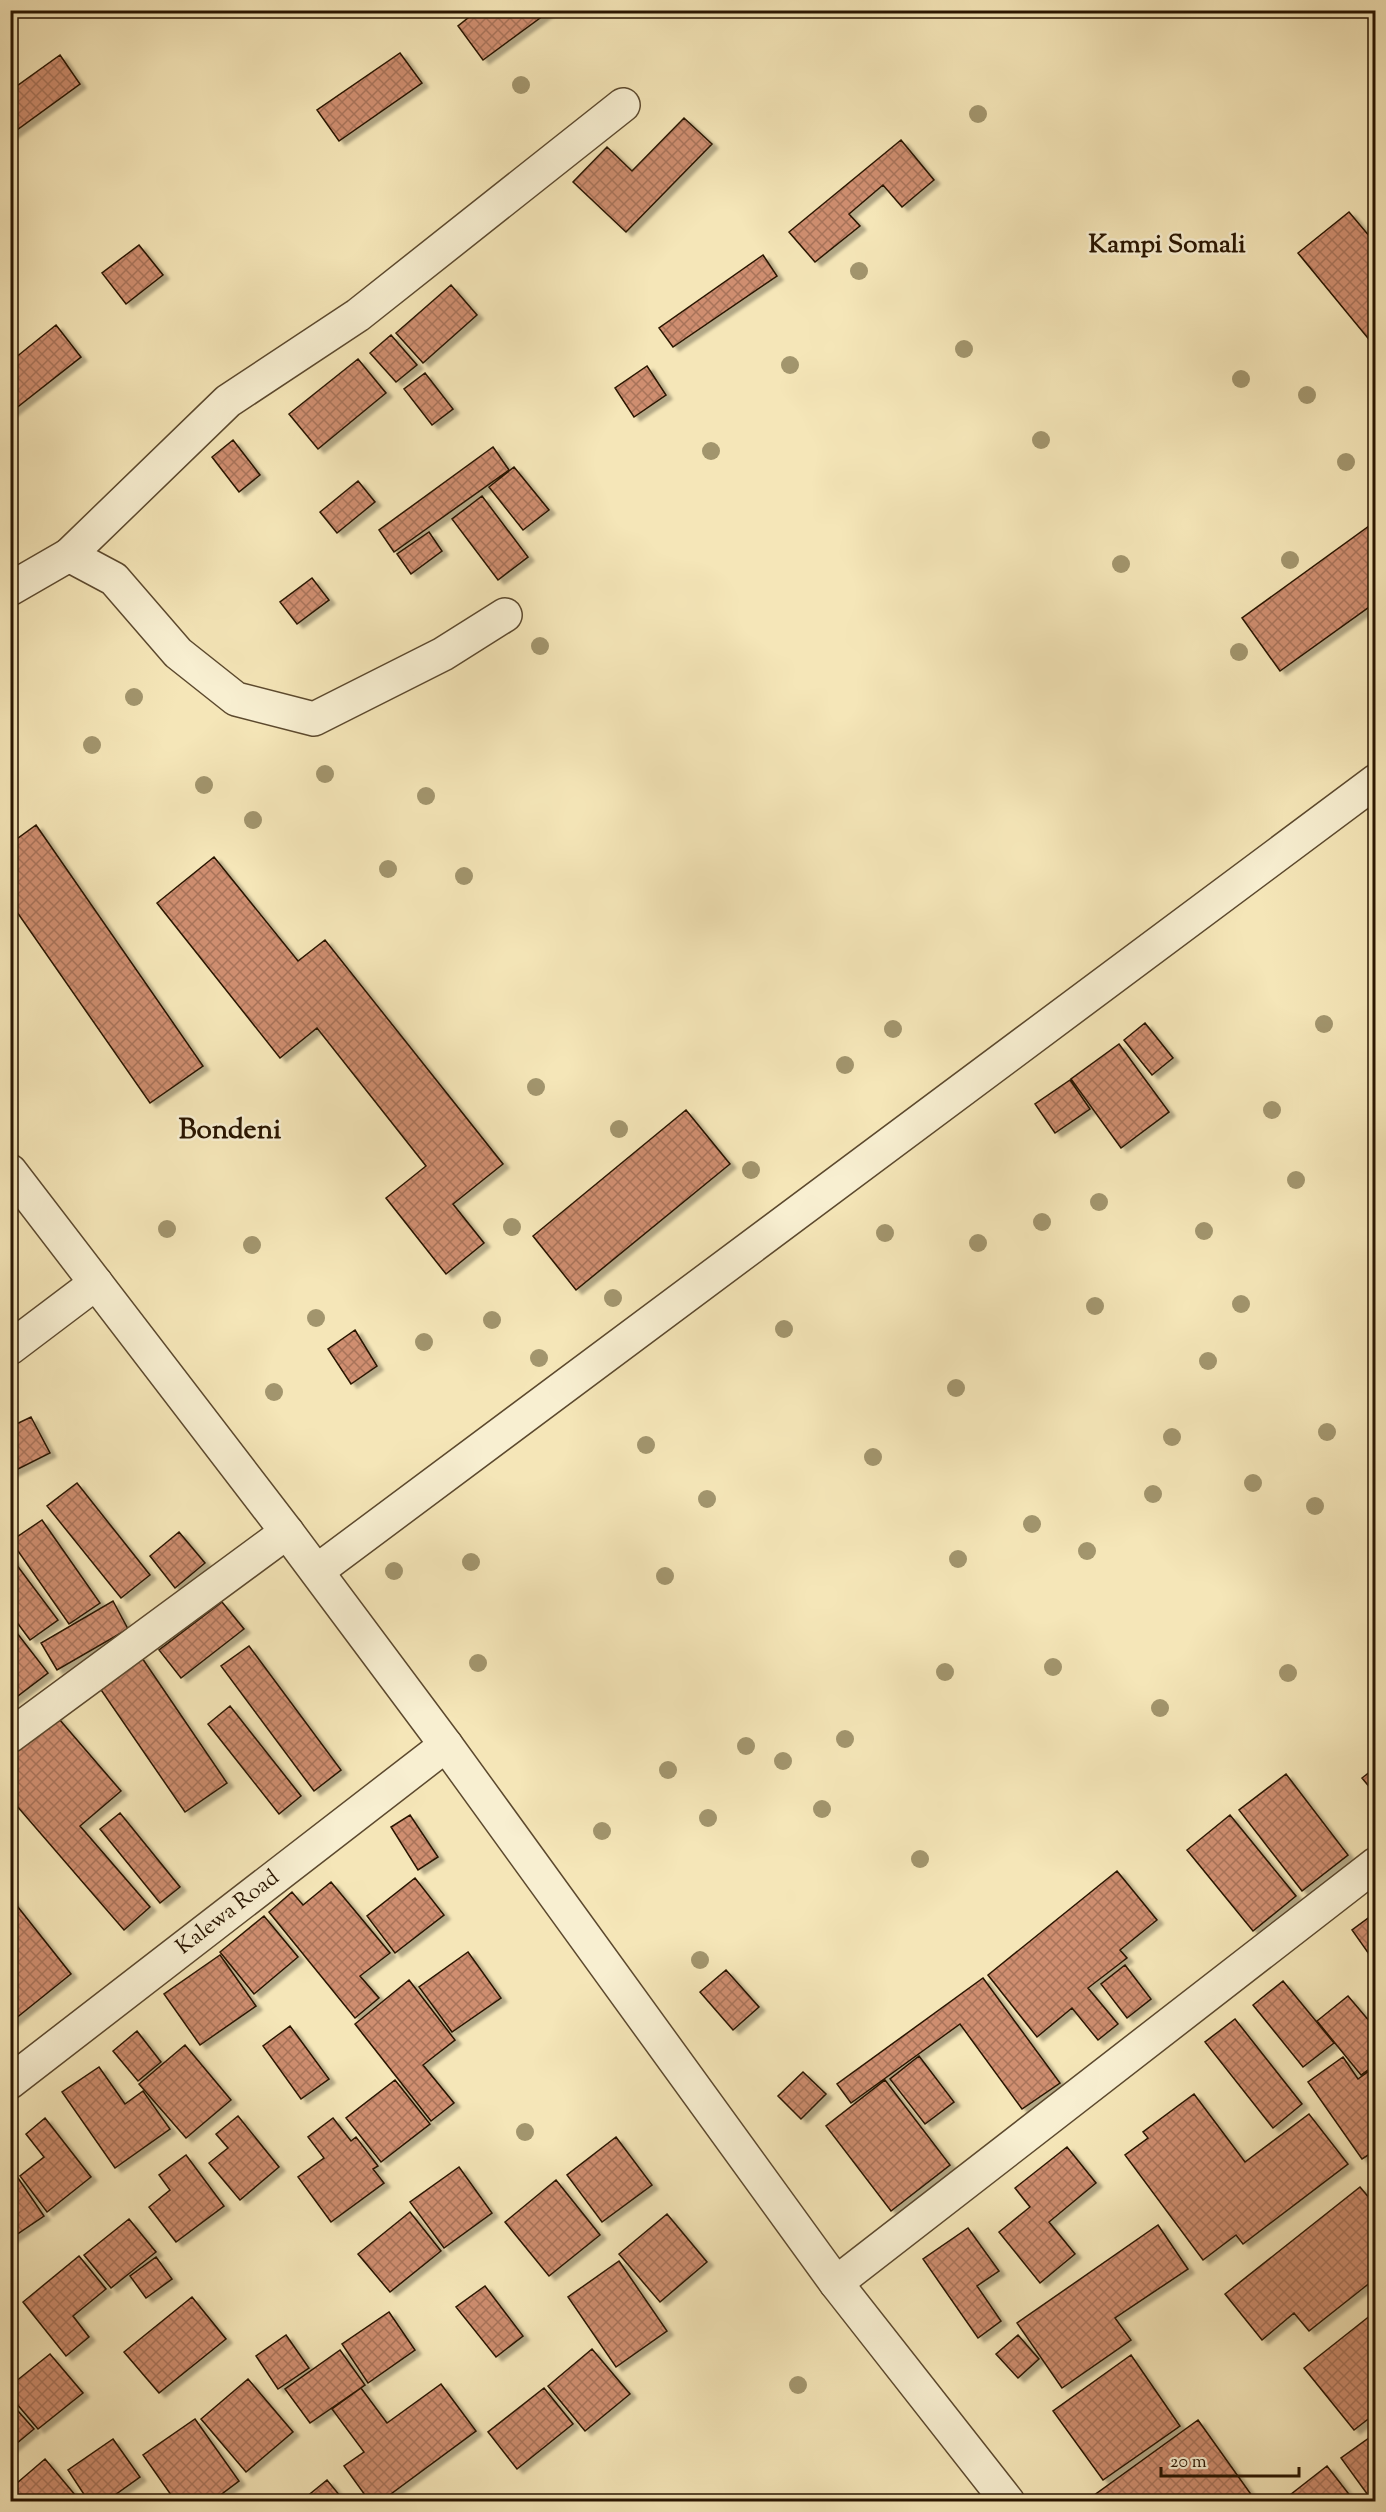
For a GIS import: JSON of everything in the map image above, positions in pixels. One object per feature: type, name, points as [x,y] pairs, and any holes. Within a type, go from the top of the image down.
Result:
[{"type":"street","points":[[10,589],[69,555],[228,401],[358,315],[623,105]]},
{"type":"street","points":[[69,555],[114,579],[178,653],[236,699],[314,719],[443,654],[505,615]]},
{"type":"street","points":[[317,1571],[1376,781]]},
{"type":"street","points":[[10,1170],[317,1571],[836,2283],[1008,2502]]},
{"type":"street","points":[[10,1348],[96,1283]]},
{"type":"street","points":[[10,1736],[287,1532]]},
{"type":"street","name":"Kalewa Road","points":[[10,2082],[446,1745]]},
{"type":"street","points":[[836,2283],[1376,1864]]},
{"type":"building","points":[[478,10],[551,10],[483,60],[458,26]]},
{"type":"building","points":[[400,53],[422,83],[339,141],[317,110]]},
{"type":"building","points":[[60,55],[80,84],[10,135],[10,91]]},
{"type":"building","points":[[684,118],[712,144],[626,232],[573,182],[607,147],[632,171]]},
{"type":"building","points":[[901,140],[934,180],[902,207],[883,185],[849,214],[860,226],[815,262],[789,232]]},
{"type":"building","points":[[1349,212],[1376,244],[1376,348],[1298,253]]},
{"type":"building","points":[[139,245],[163,275],[126,304],[102,273]]},
{"type":"building","points":[[763,255],[777,276],[673,347],[659,328]]},
{"type":"building","points":[[451,285],[477,315],[423,363],[396,333]]},
{"type":"building","points":[[56,325],[81,357],[10,413],[10,362]]},
{"type":"building","points":[[391,335],[417,365],[396,382],[370,353]]},
{"type":"building","points":[[358,359],[386,393],[318,449],[289,414]]},
{"type":"building","points":[[647,366],[666,395],[634,417],[615,388]]},
{"type":"building","points":[[425,373],[453,409],[432,425],[404,389]]},
{"type":"building","points":[[233,440],[260,475],[239,492],[212,457]]},
{"type":"building","points":[[493,447],[509,470],[394,552],[379,530]]},
{"type":"building","points":[[514,467],[549,510],[523,530],[489,487]]},
{"type":"building","points":[[358,481],[375,502],[337,533],[320,512]]},
{"type":"building","points":[[482,496],[528,557],[498,580],[452,519]]},
{"type":"building","points":[[1376,521],[1376,602],[1280,671],[1242,618]]},
{"type":"building","points":[[429,532],[442,551],[411,574],[397,554]]},
{"type":"building","points":[[312,578],[329,600],[297,624],[280,602]]},
{"type":"building","points":[[36,825],[203,1066],[150,1103],[10,902],[10,844]]},
{"type":"building","points":[[214,857],[298,961],[325,940],[503,1164],[453,1204],[484,1243],[446,1274],[386,1198],[426,1166],[317,1028],[280,1058],[157,903]]},
{"type":"building","points":[[1145,1023],[1173,1058],[1152,1075],[1124,1040]]},
{"type":"building","points":[[1119,1044],[1169,1112],[1121,1148],[1071,1079]]},
{"type":"building","points":[[1070,1080],[1090,1109],[1055,1133],[1035,1104]]},
{"type":"building","points":[[686,1110],[730,1164],[576,1290],[533,1236]]},
{"type":"building","points":[[355,1330],[377,1366],[351,1384],[328,1349]]},
{"type":"building","points":[[31,1417],[50,1453],[10,1473],[10,1427]]},
{"type":"building","points":[[77,1483],[150,1575],[121,1598],[47,1506]]},
{"type":"building","points":[[42,1520],[100,1603],[69,1624],[11,1541]]},
{"type":"building","points":[[179,1532],[205,1563],[175,1588],[150,1556]]},
{"type":"building","points":[[10,1556],[58,1620],[30,1640],[10,1613]]},
{"type":"building","points":[[113,1601],[128,1629],[57,1670],[41,1643]]},
{"type":"building","points":[[222,1602],[244,1629],[181,1678],[159,1650]]},
{"type":"building","points":[[10,1624],[48,1673],[10,1702]]},
{"type":"building","points":[[249,1646],[341,1770],[314,1791],[221,1666]]},
{"type":"building","points":[[140,1655],[227,1783],[185,1812],[97,1684]]},
{"type":"building","points":[[230,1706],[301,1796],[279,1814],[208,1724]]},
{"type":"building","points":[[53,1712],[121,1791],[80,1826],[150,1907],[124,1930],[10,1798],[10,1748]]},
{"type":"building","points":[[1376,1767],[1376,1795],[1362,1778]]},
{"type":"building","points":[[1286,1774],[1348,1855],[1302,1891],[1239,1810]]},
{"type":"building","points":[[120,1813],[180,1887],[160,1903],[100,1829]]},
{"type":"building","points":[[410,1815],[438,1857],[418,1870],[391,1827]]},
{"type":"building","points":[[1230,1815],[1296,1896],[1253,1931],[1187,1850]]},
{"type":"building","points":[[1117,1871],[1157,1920],[1120,1950],[1127,1958],[1088,1988],[1118,2024],[1098,2040],[1072,2008],[1037,2037],[988,1975]]},
{"type":"building","points":[[415,1878],[444,1915],[395,1953],[367,1916]]},
{"type":"building","points":[[331,1882],[390,1953],[360,1976],[379,1998],[355,2018],[269,1912],[292,1892],[303,1905]]},
{"type":"building","points":[[10,1897],[71,1974],[10,2023]]},
{"type":"building","points":[[1376,1914],[1376,1964],[1352,1930]]},
{"type":"building","points":[[264,1916],[298,1957],[254,1994],[220,1952]]},
{"type":"building","points":[[468,1952],[501,1998],[452,2032],[419,1987]]},
{"type":"building","points":[[220,1955],[256,2006],[200,2045],[164,1994]]},
{"type":"building","points":[[1125,1965],[1151,1999],[1127,2018],[1101,1984]]},
{"type":"building","points":[[726,1970],[759,2007],[733,2030],[700,1992]]},
{"type":"building","points":[[983,1978],[1060,2083],[1022,2109],[960,2024],[851,2103],[837,2084]]},
{"type":"building","points":[[409,1980],[455,2040],[423,2065],[454,2103],[431,2121],[355,2024]]},
{"type":"building","points":[[1283,1981],[1334,2043],[1303,2067],[1253,2005]]},
{"type":"building","points":[[1348,1996],[1376,2029],[1376,2064],[1361,2075],[1317,2021]]},
{"type":"building","points":[[1235,2019],[1302,2104],[1273,2128],[1205,2042]]},
{"type":"building","points":[[290,2026],[329,2079],[301,2099],[263,2046]]},
{"type":"building","points":[[137,2031],[161,2062],[138,2081],[113,2051]]},
{"type":"building","points":[[185,2045],[231,2100],[186,2138],[139,2084]]},
{"type":"building","points":[[919,2056],[954,2102],[925,2124],[890,2079]]},
{"type":"building","points":[[1343,2057],[1358,2079],[1376,2066],[1376,2150],[1362,2159],[1308,2082]]},
{"type":"building","points":[[99,2067],[125,2104],[143,2091],[170,2129],[115,2168],[62,2092]]},
{"type":"building","points":[[803,2072],[826,2094],[801,2119],[778,2096]]},
{"type":"building","points":[[395,2080],[430,2124],[381,2162],[346,2118]]},
{"type":"building","points":[[885,2080],[950,2165],[891,2211],[826,2126]]},
{"type":"building","points":[[1194,2094],[1245,2162],[1309,2114],[1348,2164],[1243,2244],[1236,2235],[1203,2260],[1125,2155],[1148,2138],[1143,2132]]},
{"type":"building","points":[[238,2116],[279,2167],[240,2200],[209,2163],[228,2148],[216,2134]]},
{"type":"building","points":[[45,2118],[91,2177],[47,2212],[20,2176],[44,2157],[26,2134]]},
{"type":"building","points":[[333,2118],[351,2141],[356,2137],[378,2166],[373,2169],[384,2183],[331,2222],[298,2177],[324,2158],[308,2137]]},
{"type":"building","points":[[616,2137],[652,2185],[602,2222],[567,2175]]},
{"type":"building","points":[[1067,2147],[1096,2183],[1049,2222],[1075,2254],[1040,2283],[999,2232],[1030,2207],[1015,2188]]},
{"type":"building","points":[[186,2155],[224,2206],[176,2242],[149,2207],[170,2190],[159,2175]]},
{"type":"building","points":[[459,2167],[492,2213],[444,2248],[410,2202]]},
{"type":"building","points":[[18,2178],[44,2216],[10,2239],[10,2183]]},
{"type":"building","points":[[556,2180],[600,2235],[549,2276],[505,2222]]},
{"type":"building","points":[[1360,2187],[1376,2206],[1376,2278],[1309,2331],[1294,2313],[1262,2340],[1225,2294]]},
{"type":"building","points":[[410,2212],[441,2251],[390,2292],[358,2254]]},
{"type":"building","points":[[667,2214],[707,2262],[660,2302],[619,2254]]},
{"type":"building","points":[[129,2219],[156,2252],[111,2288],[84,2255]]},
{"type":"building","points":[[1158,2225],[1188,2269],[1115,2318],[1131,2340],[1062,2388],[1017,2323]]},
{"type":"building","points":[[968,2228],[999,2271],[977,2286],[1001,2321],[978,2338],[923,2259]]},
{"type":"building","points":[[79,2256],[106,2289],[73,2316],[89,2337],[66,2356],[23,2302]]},
{"type":"building","points":[[156,2257],[172,2279],[146,2298],[130,2276]]},
{"type":"building","points":[[619,2261],[667,2331],[616,2367],[568,2297]]},
{"type":"building","points":[[485,2286],[523,2336],[496,2357],[456,2307]]},
{"type":"building","points":[[192,2297],[226,2339],[159,2393],[124,2352]]},
{"type":"building","points":[[1376,2311],[1376,2413],[1354,2430],[1304,2368]]},
{"type":"building","points":[[389,2312],[415,2350],[368,2383],[342,2344]]},
{"type":"building","points":[[286,2335],[309,2368],[278,2389],[256,2356]]},
{"type":"building","points":[[1018,2335],[1039,2359],[1018,2378],[996,2354]]},
{"type":"building","points":[[592,2349],[630,2394],[585,2431],[548,2386]]},
{"type":"building","points":[[340,2350],[365,2385],[310,2423],[285,2389]]},
{"type":"building","points":[[50,2354],[83,2393],[38,2429],[10,2396],[10,2386]]},
{"type":"building","points":[[1131,2355],[1180,2426],[1103,2480],[1053,2411]]},
{"type":"building","points":[[248,2379],[293,2432],[246,2472],[201,2419]]},
{"type":"building","points":[[441,2384],[476,2431],[380,2502],[370,2502],[344,2466],[364,2452],[332,2409],[361,2388],[387,2423]]},
{"type":"building","points":[[544,2388],[573,2424],[517,2469],[488,2432]]},
{"type":"building","points":[[10,2402],[34,2429],[10,2449]]},
{"type":"building","points":[[195,2419],[239,2481],[211,2502],[176,2502],[143,2455]]},
{"type":"building","points":[[1198,2420],[1255,2500],[1097,2502],[1093,2496]]},
{"type":"building","points":[[1376,2433],[1376,2502],[1373,2502],[1341,2458]]},
{"type":"building","points":[[113,2439],[140,2477],[105,2502],[89,2502],[68,2470]]},
{"type":"building","points":[[45,2459],[81,2502],[10,2502],[10,2489]]},
{"type":"building","points":[[1327,2466],[1355,2502],[1281,2502]]},
{"type":"building","points":[[327,2480],[345,2502],[300,2502]]},
{"type":"district","name":"Kampi Somali","points":[[1167,245]]},
{"type":"district","name":"Bondeni","points":[[230,1131]]}]
